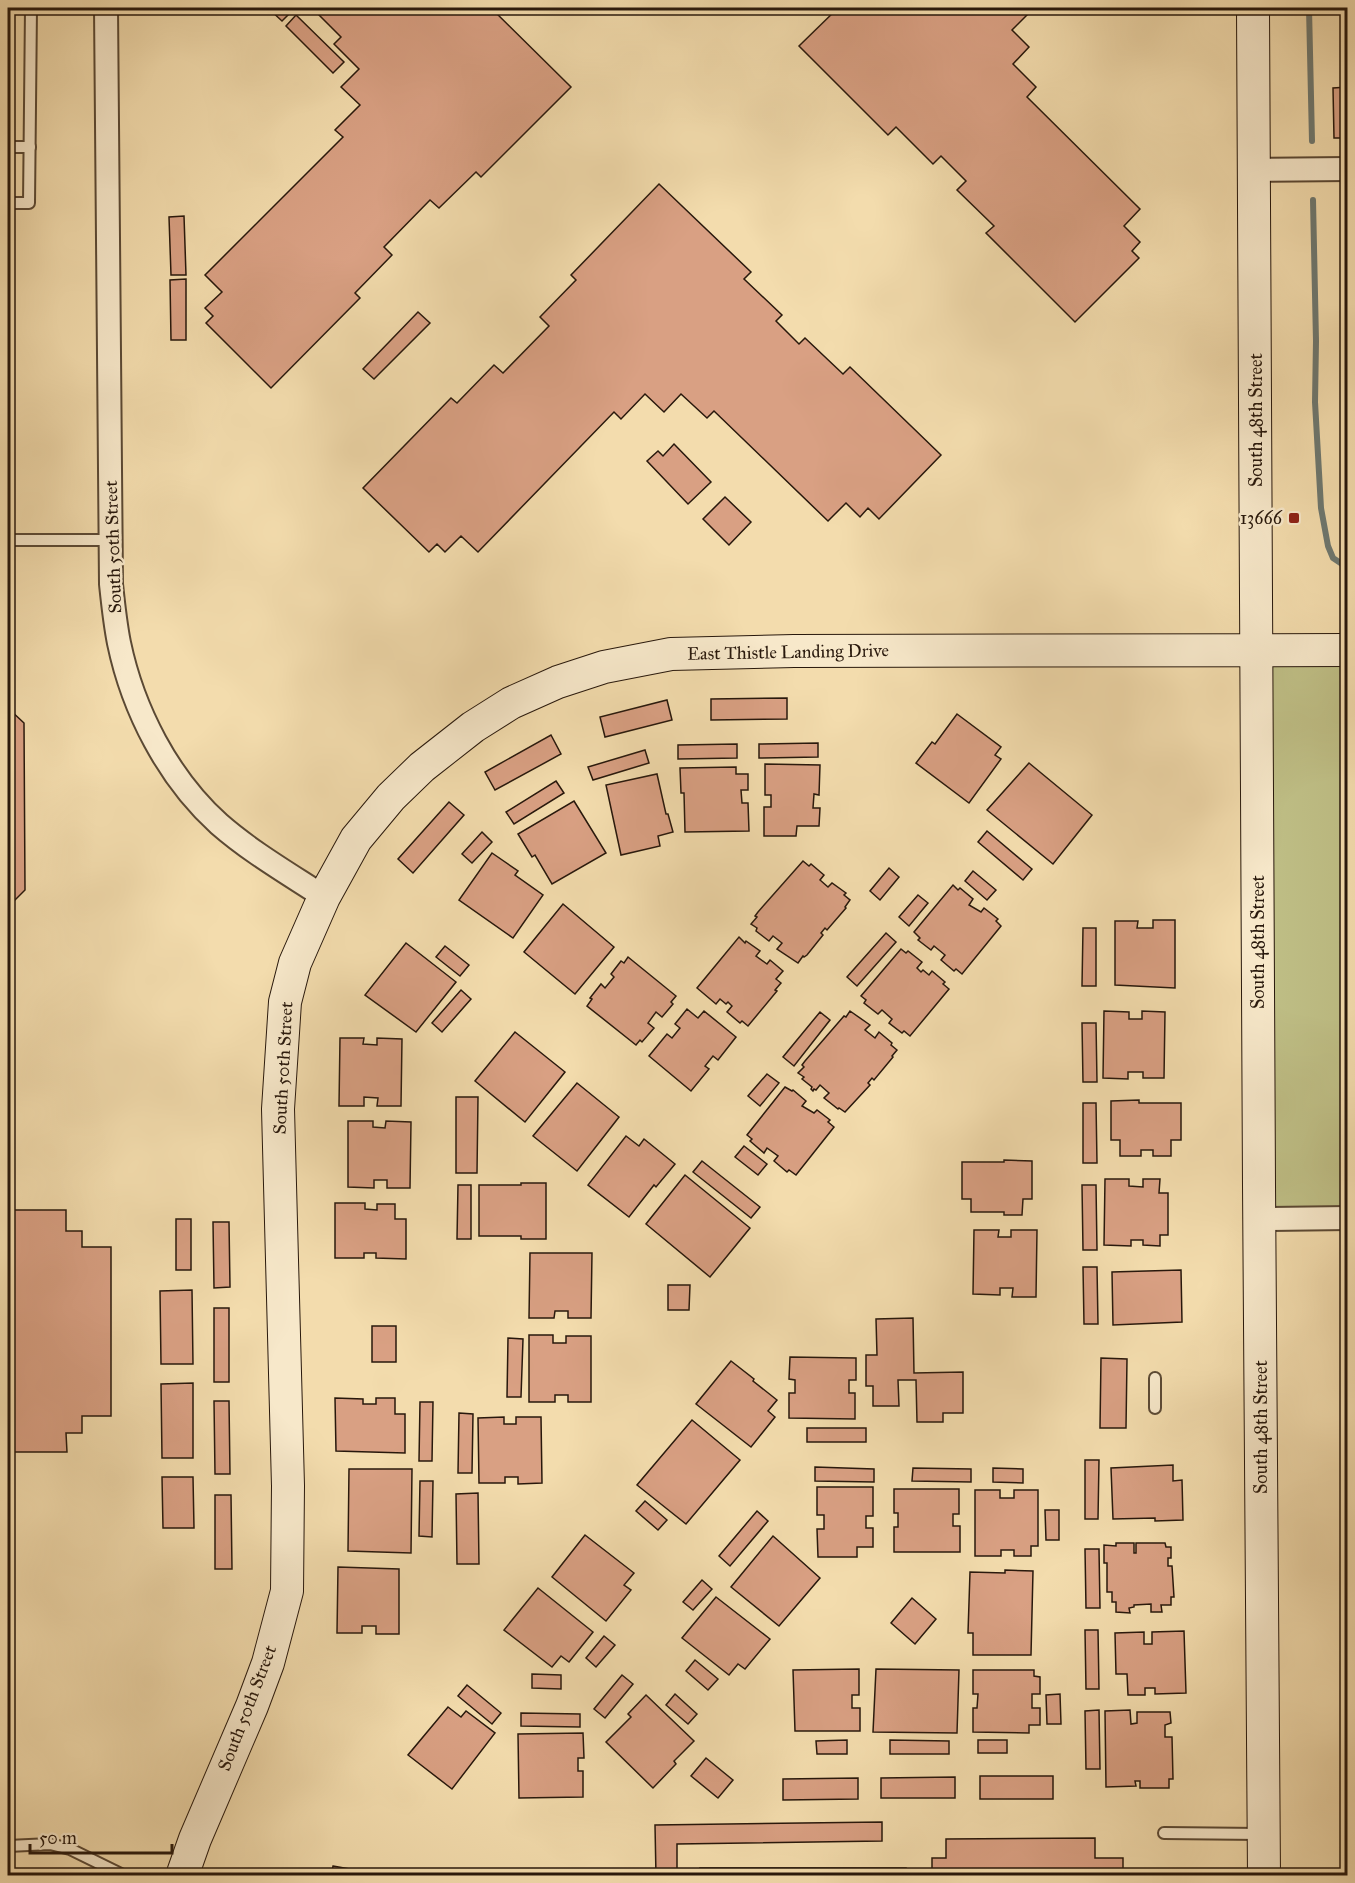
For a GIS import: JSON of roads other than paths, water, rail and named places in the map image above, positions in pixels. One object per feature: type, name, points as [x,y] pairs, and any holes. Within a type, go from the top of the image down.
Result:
[{"type":"street","name":"South 50th Street","points":[[106,8],[111,584],[119,644],[146,723],[160,750],[190,793],[238,839],[324,897],[295,963],[285,1002],[278,1109],[288,1486],[287,1592],[268,1663],[182,1875]]},
{"type":"street","name":"South 48th Street","points":[[1253,8],[1264,1875]]},
{"type":"street","points":[[1254,170],[1347,169]]},
{"type":"street","name":"East Thistle Landing Drive","points":[[324,897],[356,839],[391,797],[422,767],[473,727],[511,703],[558,682],[604,667],[671,654],[728,652],[1347,650]]},
{"type":"street","points":[[1259,1219],[1347,1218]]},
{"type":"lane","points":[[8,203],[29,203],[31,8]]},
{"type":"lane","points":[[8,147],[30,147]]},
{"type":"lane","points":[[8,540],[111,540]]},
{"type":"lane","points":[[1155,1378],[1155,1408]]},
{"type":"lane","points":[[1164,1833],[1264,1834]]},
{"type":"lane","points":[[8,1846],[50,1844],[70,1850],[125,1875]]},
{"type":"waterway","points":[[1309,8],[1312,141]]},
{"type":"waterway","points":[[1313,200],[1315,402],[1321,508],[1328,546],[1333,558],[1348,568]]},
{"type":"place","name":"13666","points":[[1294,518]]}]
